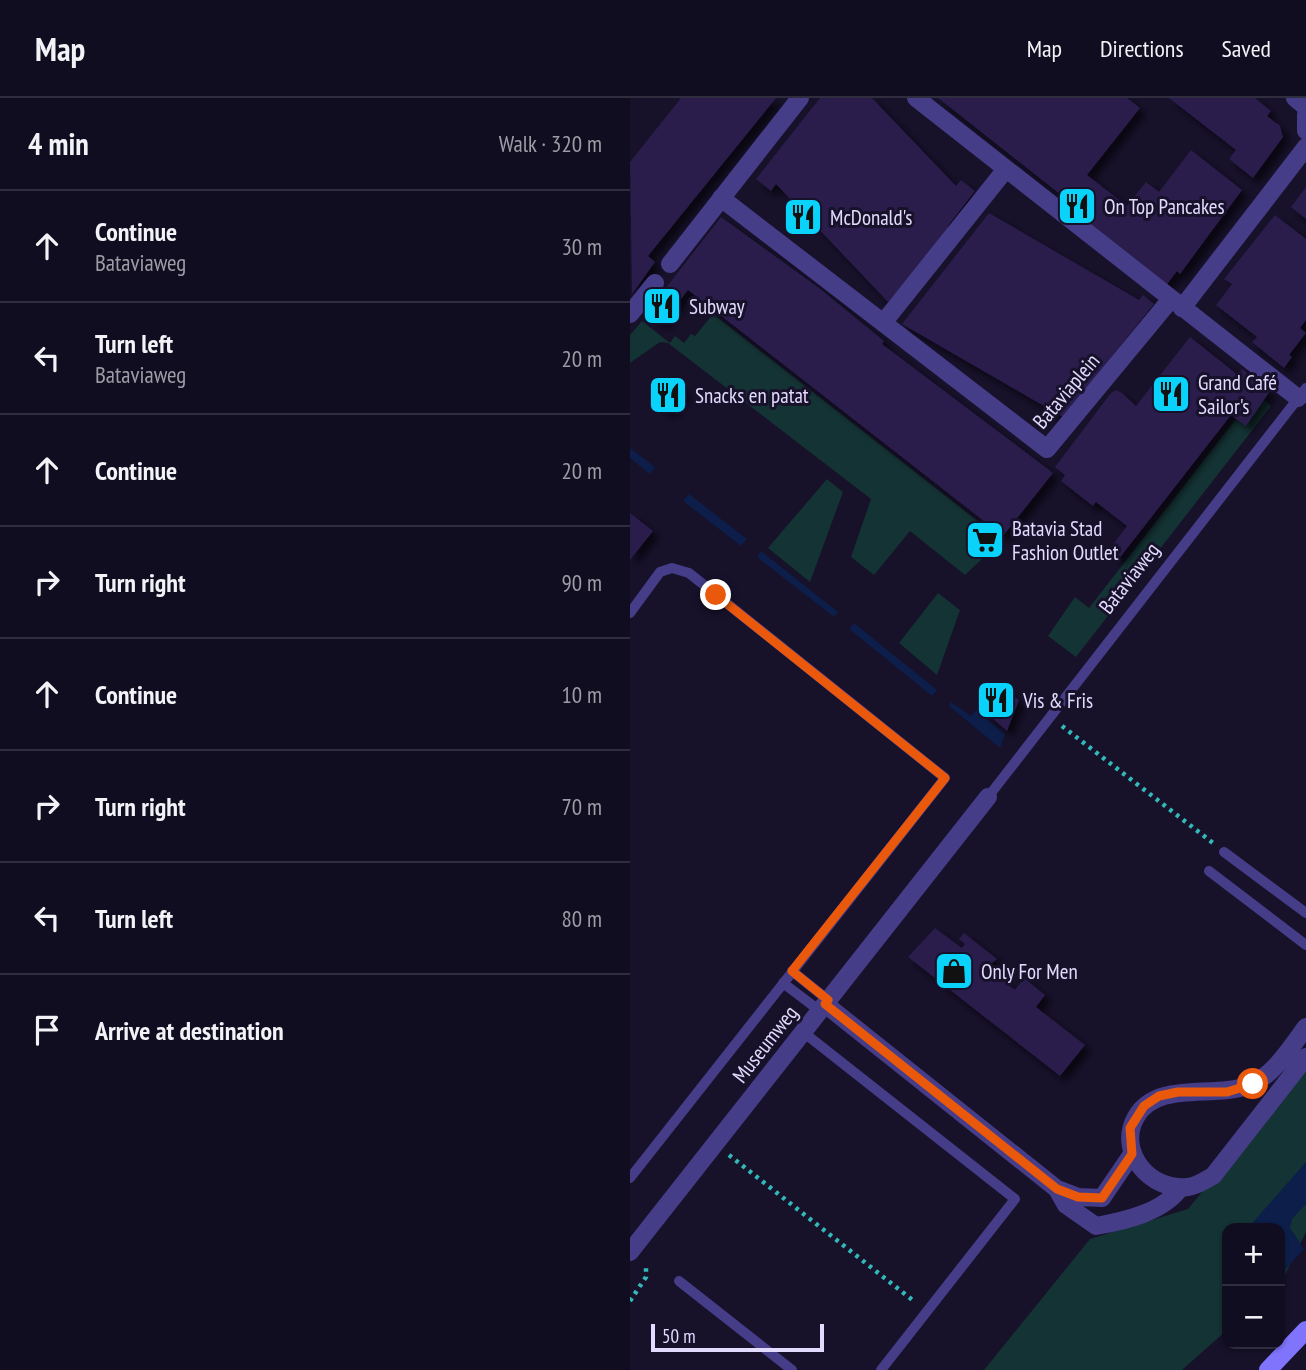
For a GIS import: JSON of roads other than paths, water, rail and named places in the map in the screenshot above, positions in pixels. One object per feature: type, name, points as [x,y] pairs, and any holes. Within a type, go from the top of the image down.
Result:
[{"type":"main road","points":[[1268,1370],[1306,1330]]},
{"type":"street","points":[[670,264],[800,98]]},
{"type":"street","points":[[916,98],[1177,304],[1302,393]]},
{"type":"street","points":[[1295,98],[1306,107]]},
{"type":"street","points":[[1306,115],[1306,131]]},
{"type":"street","points":[[1177,304],[1306,147]]},
{"type":"street","points":[[883,323],[1006,169]]},
{"type":"street","name":"Bataviaplein","points":[[722,198],[1047,449],[1177,304]]},
{"type":"street","points":[[630,314],[655,283]]},
{"type":"street","name":"Museumweg","points":[[630,1252],[988,797]]},
{"type":"street","points":[[824,1005],[1057,1189],[1078,1197],[1102,1198],[1132,1154]]},
{"type":"street","points":[[1306,1027],[1275,1067],[1253,1084],[1227,1092],[1178,1092],[1159,1096],[1144,1106],[1130,1128],[1132,1154],[1140,1168],[1169,1186],[1191,1187],[1213,1176],[1306,1057]]},
{"type":"street","points":[[1057,1189],[1066,1205],[1096,1226],[1121,1221],[1172,1200],[1181,1187]]},
{"type":"lane","name":"Bataviaweg","points":[[988,797],[1302,393]]},
{"type":"lane","points":[[630,613],[660,572],[672,568],[689,573],[945,778],[630,1178]]},
{"type":"lane","points":[[1224,852],[1306,913]]},
{"type":"lane","points":[[1209,871],[1306,945]]},
{"type":"lane","points":[[792,971],[824,1005]]},
{"type":"lane","points":[[783,983],[824,1005]]},
{"type":"lane","points":[[803,1032],[1015,1199],[880,1370]]},
{"type":"lane","points":[[678,1281],[792,1370]]},
{"type":"water","points":[[630,448],[655,467],[650,474],[630,458]]},
{"type":"water","points":[[689,494],[747,539],[741,546],[683,501]]},
{"type":"water","points":[[761,551],[838,612],[834,617],[757,557]]},
{"type":"water","points":[[854,623],[937,690],[932,696],[849,629]]},
{"type":"water","points":[[951,702],[971,716],[976,710],[1005,734],[1000,748],[949,706]]},
{"type":"water","points":[[1306,1162],[1306,1204],[1292,1219],[1290,1228],[1304,1249],[1285,1270],[1285,1223],[1252,1223]]},
{"type":"place","name":"On Top Pancakes","points":[[1077,206]]},
{"type":"place","name":"McDonald's","points":[[803,217]]},
{"type":"place","name":"Subway","points":[[662,306]]},
{"type":"place","name":"Grand Café Sailor's","points":[[1171,394]]},
{"type":"place","name":"Snacks en patat","points":[[668,395]]},
{"type":"place","name":"Batavia Stad Fashion Outlet","points":[[985,540]]},
{"type":"place","name":"Vis & Fris","points":[[996,700]]},
{"type":"place","name":"Only For Men","points":[[954,971]]}]
